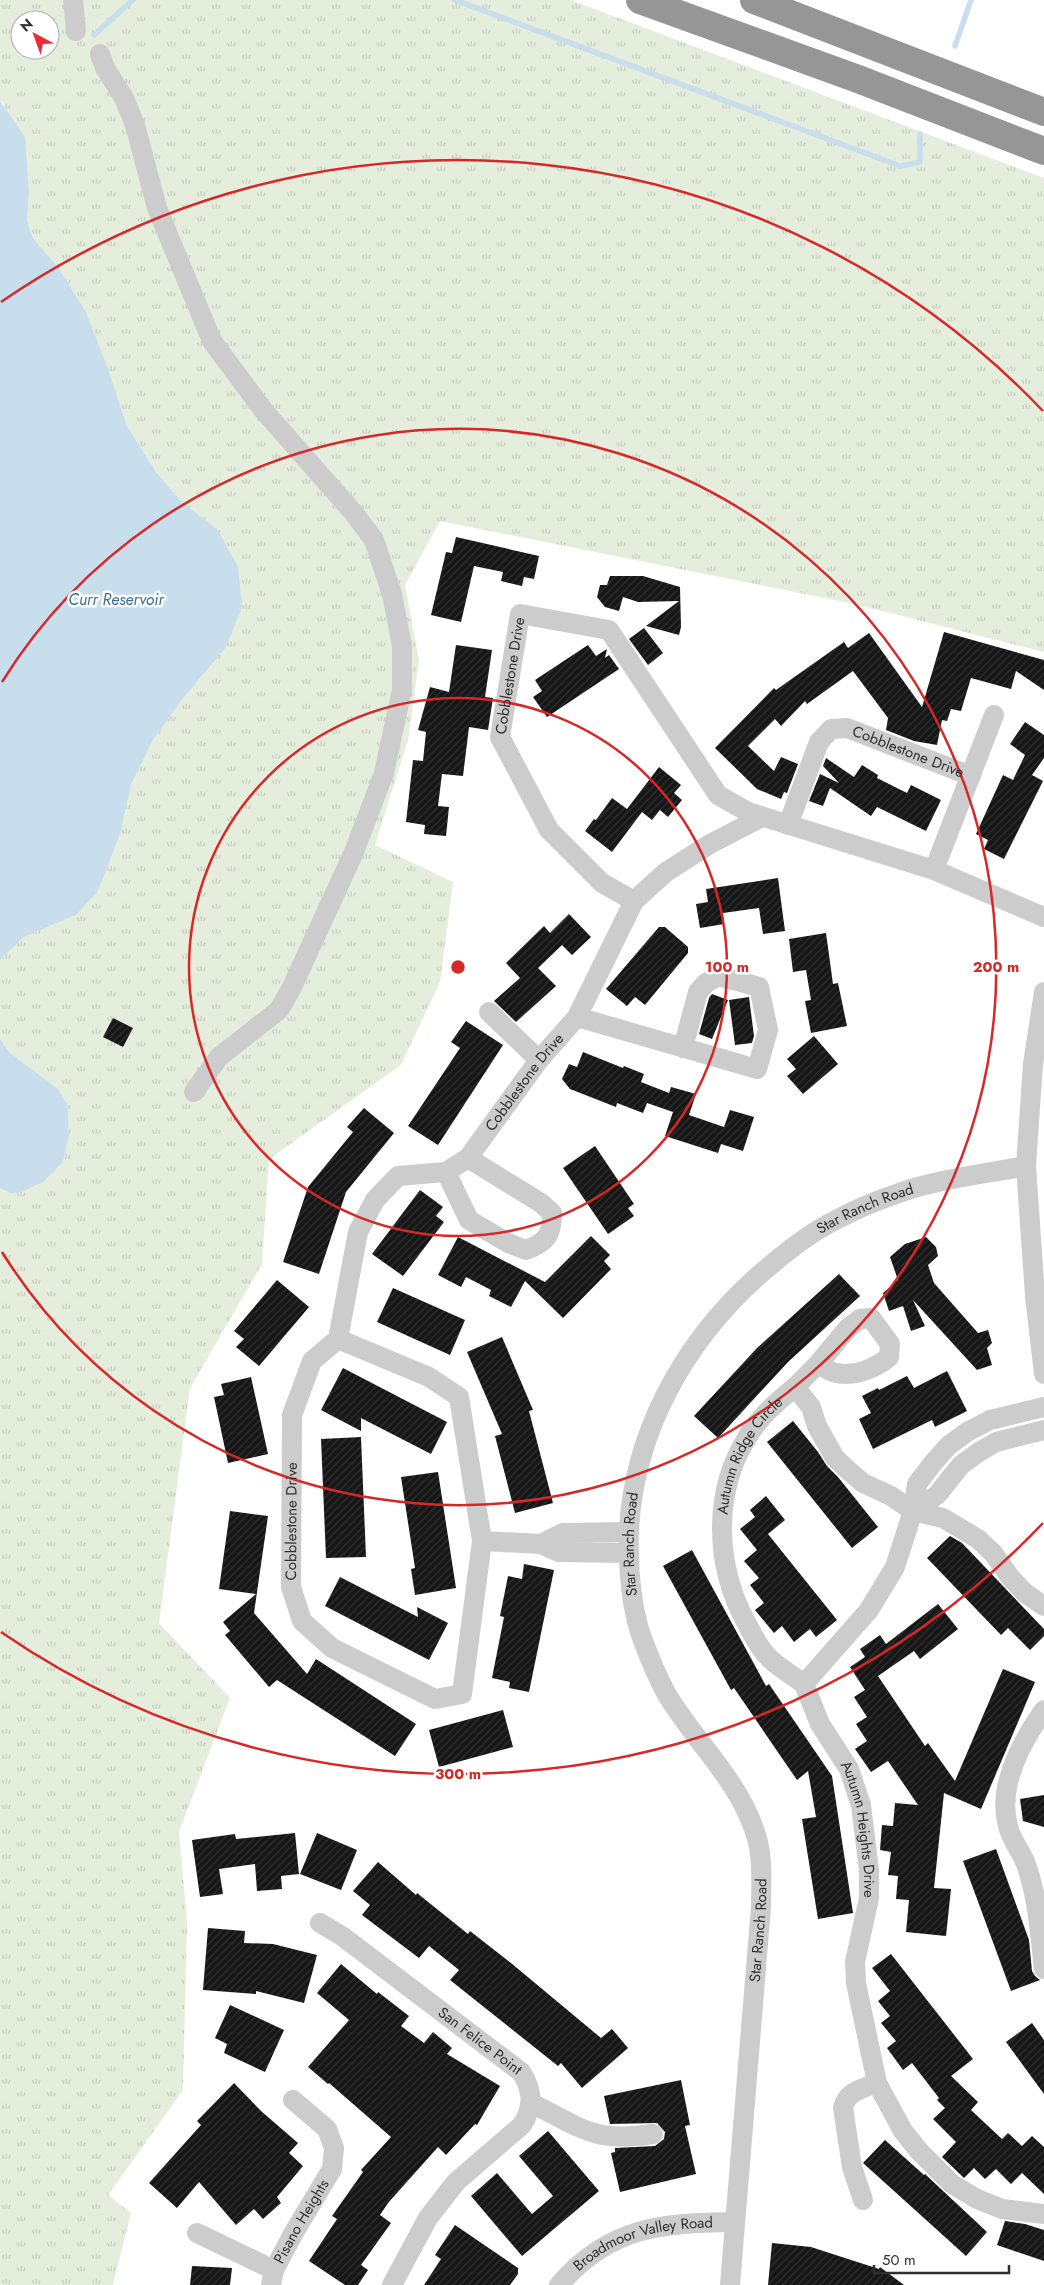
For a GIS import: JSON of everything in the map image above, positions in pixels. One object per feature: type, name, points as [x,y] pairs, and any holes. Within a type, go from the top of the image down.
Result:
[{"type":"highway","points":[[640,0],[858,79],[1044,151]]},
{"type":"highway","points":[[754,0],[1044,112]]},
{"type":"street","points":[[73,0],[76,31]]},
{"type":"street","points":[[100,54],[105,68],[124,98],[131,116],[157,208],[212,341],[264,411],[353,512],[374,540],[392,594],[402,646],[402,690],[384,773],[354,852],[296,978],[279,1010],[218,1057],[194,1092]]},
{"type":"street","name":"Cobblestone Drive","points":[[634,901],[602,883],[549,830],[500,737],[520,614],[609,630],[718,795],[748,812],[762,817],[934,870],[1044,917]]},
{"type":"street","name":"Cobblestone Drive","points":[[934,870],[994,715]]},
{"type":"street","name":"Cobblestone Drive","points":[[788,825],[819,742],[831,729],[847,728],[971,776]]},
{"type":"street","name":"Cobblestone Drive","points":[[338,1339],[429,1377],[459,1397],[482,1541],[462,1694],[435,1700],[332,1648],[302,1621],[291,1588],[292,1415],[312,1361],[338,1339],[358,1232],[375,1200],[398,1176],[446,1172],[468,1158],[539,1060],[577,1017],[634,901],[666,872],[710,844],[762,817]]},
{"type":"street","points":[[577,1017],[683,1048],[757,1069],[768,1030],[758,987],[719,976],[706,983],[698,992],[683,1048]]},
{"type":"street","points":[[1044,992],[1033,1064],[1026,1166],[1044,1374]]},
{"type":"street","points":[[489,1012],[539,1060]]},
{"type":"street","points":[[446,1172],[469,1220],[508,1243],[526,1250],[541,1245],[552,1230],[552,1213],[541,1203],[468,1158]]},
{"type":"street","name":"Star Ranch Road","points":[[730,2285],[762,1874],[758,1844],[749,1815],[735,1787],[666,1693],[641,1636],[632,1601],[628,1532],[636,1472],[644,1442],[665,1396],[679,1369],[701,1337],[728,1304],[757,1276],[790,1249],[828,1224],[901,1192],[1026,1166]]},
{"type":"street","points":[[795,1387],[818,1364]]},
{"type":"street","name":"Autumn Ridge Circle","points":[[804,1684],[769,1658],[752,1634],[731,1589],[725,1565],[722,1514],[726,1489],[735,1461],[747,1436],[764,1414],[795,1387],[811,1407],[822,1434],[835,1458],[863,1483],[891,1496],[913,1511]]},
{"type":"street","points":[[804,1684],[868,1610],[895,1567],[913,1511],[917,1484],[948,1446],[967,1432],[990,1420],[1044,1407]]},
{"type":"street","points":[[913,1511],[937,1495],[961,1465],[979,1452],[996,1442],[1044,1430]]},
{"type":"street","points":[[913,1511],[943,1518],[978,1539],[993,1553],[1010,1577],[1025,1593],[1044,1606]]},
{"type":"street","points":[[541,1544],[563,1533],[628,1532]]},
{"type":"street","points":[[482,1541],[541,1544],[559,1552],[629,1552]]},
{"type":"street","name":"Autumn Heights Drive","points":[[804,1684],[820,1724],[849,1769],[861,1806],[869,1870],[869,1898],[855,1962],[856,1983],[877,2083],[903,2131],[919,2151],[952,2184],[977,2199],[1002,2209],[1044,2214]]},
{"type":"street","points":[[1044,1710],[1016,1760],[1006,1790],[1005,1809],[1008,1827],[1025,1863],[1040,1904],[1044,1969]]},
{"type":"street","name":"San Felice Point","points":[[320,1923],[342,1936],[521,2072],[528,2082],[531,2104]]},
{"type":"street","points":[[863,2200],[852,2167],[843,2108],[845,2100],[850,2094],[877,2083]]},
{"type":"street","name":"Pisano Heights","points":[[197,2233],[273,2278],[292,2234],[332,2169],[334,2148],[327,2129],[293,2100]]},
{"type":"street","points":[[392,2285],[428,2218],[456,2182],[522,2125],[528,2116],[531,2104],[579,2130],[592,2134],[609,2137],[653,2134]]},
{"type":"street","name":"Broadmoor Valley Road","points":[[559,2285],[584,2260],[602,2248],[625,2236],[650,2227],[697,2222],[735,2222]]},
{"type":"green space","points":[[0,0],[571,0],[1044,178],[1044,652],[855,604],[440,521],[405,585],[419,661],[408,740],[375,845],[453,882],[440,982],[401,1065],[269,1159],[262,1264],[190,1388],[159,1623],[230,1698],[179,1832],[187,1922],[183,2090],[108,2195],[131,2213],[113,2285],[0,2285],[0,1188],[10,1193],[63,1162],[69,1136],[68,1105],[57,1088],[10,1053],[0,1039],[0,960],[24,937],[76,915],[121,831],[131,785],[153,740],[184,697],[238,566],[218,530],[181,501],[156,472],[127,426],[108,368],[86,312],[58,267],[33,238],[27,220],[29,194],[3,103],[0,101]]},
{"type":"water","name":"Curr Reservoir","points":[[0,101],[25,137],[29,194],[27,220],[33,238],[58,267],[86,312],[108,368],[127,426],[156,472],[181,501],[218,530],[238,566],[242,607],[226,647],[184,697],[153,740],[131,785],[121,831],[98,891],[76,915],[24,937],[0,960]]},
{"type":"water","points":[[0,1039],[10,1053],[57,1088],[68,1105],[69,1136],[63,1162],[44,1181],[22,1192],[10,1193],[0,1188]]},
{"type":"building","points":[[456,537],[539,556],[534,579],[524,577],[522,586],[501,581],[503,572],[474,566],[461,622],[431,615],[446,552],[452,553]]},
{"type":"building","points":[[610,576],[643,576],[680,587],[681,627],[679,635],[646,626],[679,601],[638,602],[623,597],[619,611],[605,607],[597,597],[600,585],[607,585]]},
{"type":"building","points":[[644,628],[663,653],[648,665],[629,639]]},
{"type":"building","points":[[944,632],[1044,660],[1044,690],[1016,671],[1011,689],[971,678],[961,711],[951,709],[947,721],[942,720],[937,745],[914,741],[886,730],[888,718],[853,671],[807,704],[805,701],[781,726],[775,719],[748,746],[774,771],[781,757],[798,764],[787,793],[784,792],[781,799],[757,789],[715,748],[774,688],[776,690],[844,642],[848,648],[869,633],[922,707]]},
{"type":"building","points":[[456,645],[492,650],[485,697],[493,698],[488,730],[469,727],[463,776],[442,774],[438,806],[449,807],[446,836],[424,834],[425,825],[406,822],[413,760],[423,761],[426,732],[418,730],[430,687],[449,692]]},
{"type":"building","points":[[588,645],[596,656],[607,649],[605,658],[609,655],[619,669],[547,717],[533,697],[542,691],[535,680]]},
{"type":"building","points":[[1025,722],[1044,735],[1044,758],[1032,775],[1043,781],[1004,859],[984,849],[988,840],[976,834],[1003,775],[1013,780],[1025,755],[1010,744]]},
{"type":"building","points":[[826,758],[854,777],[862,765],[878,775],[877,778],[907,793],[911,785],[941,800],[926,831],[877,807],[871,816],[830,788],[823,806],[809,801],[820,774],[839,783],[823,766]]},
{"type":"building","points":[[659,767],[681,785],[674,793],[682,800],[668,817],[660,810],[652,820],[642,812],[612,852],[585,831],[594,819],[596,820],[612,798],[627,809]]},
{"type":"building","points":[[778,878],[785,931],[763,934],[759,908],[723,913],[724,924],[700,928],[696,904],[708,902],[706,889]]},
{"type":"building","points":[[569,914],[591,937],[572,955],[562,945],[538,968],[556,986],[516,1022],[494,1001],[520,978],[506,963],[544,926],[550,933]]},
{"type":"building","points":[[659,927],[665,927],[688,947],[688,953],[645,1005],[635,997],[627,1006],[606,989]]},
{"type":"building","points":[[826,933],[833,984],[838,983],[847,1026],[811,1033],[805,1001],[811,1000],[806,970],[793,972],[789,939]]},
{"type":"building","points":[[712,994],[728,1000],[712,1039],[699,1034],[709,998]]},
{"type":"building","points":[[749,997],[754,1036],[752,1043],[735,1045],[729,1000]]},
{"type":"building","points":[[113,1018],[133,1028],[123,1047],[103,1037]]},
{"type":"building","points":[[466,1021],[503,1045],[438,1145],[408,1126],[460,1048],[451,1042]]},
{"type":"building","points":[[814,1036],[838,1064],[803,1094],[787,1076],[796,1069],[787,1059]]},
{"type":"building","points":[[583,1052],[644,1074],[641,1082],[669,1093],[671,1087],[696,1094],[689,1115],[724,1127],[730,1110],[754,1117],[743,1151],[721,1144],[718,1153],[665,1136],[673,1112],[647,1103],[643,1113],[617,1103],[616,1107],[570,1089],[562,1079],[569,1064],[577,1067]]},
{"type":"building","points":[[364,1108],[394,1133],[346,1192],[319,1274],[283,1262],[308,1187],[353,1132],[347,1127]]},
{"type":"building","points":[[595,1146],[634,1204],[628,1208],[634,1216],[608,1234],[563,1168]]},
{"type":"building","points":[[420,1190],[443,1207],[436,1216],[444,1222],[403,1276],[372,1254]]},
{"type":"building","points":[[591,1236],[610,1255],[604,1261],[611,1269],[563,1318],[525,1281],[511,1307],[489,1296],[491,1290],[466,1277],[461,1287],[438,1275],[458,1237],[545,1282]]},
{"type":"building","points":[[926,1237],[936,1247],[938,1256],[928,1265],[934,1283],[978,1333],[988,1330],[992,1343],[987,1348],[992,1365],[977,1370],[913,1300],[925,1326],[911,1331],[903,1306],[889,1311],[883,1293],[898,1280],[890,1257],[905,1244]]},
{"type":"building","points":[[839,1274],[860,1296],[788,1362],[718,1438],[694,1416],[757,1348]]},
{"type":"building","points":[[277,1280],[309,1307],[259,1366],[236,1347],[244,1339],[234,1331]]},
{"type":"building","points":[[393,1288],[465,1320],[450,1355],[377,1322]]},
{"type":"building","points":[[502,1337],[533,1410],[529,1411],[553,1503],[515,1513],[495,1436],[502,1434],[467,1352]]},
{"type":"building","points":[[343,1368],[447,1422],[431,1454],[361,1418],[361,1431],[321,1410]]},
{"type":"building","points":[[947,1371],[967,1411],[935,1427],[932,1420],[873,1449],[859,1419],[871,1413],[862,1396],[907,1376],[914,1388]]},
{"type":"building","points":[[251,1377],[268,1454],[228,1463],[214,1397],[224,1395],[221,1384]]},
{"type":"building","points":[[793,1421],[827,1466],[878,1527],[852,1548],[767,1442]]},
{"type":"building","points":[[361,1437],[366,1557],[326,1558],[321,1439]]},
{"type":"building","points":[[438,1472],[456,1588],[415,1595],[411,1569],[415,1568],[401,1477]]},
{"type":"building","points":[[766,1496],[785,1520],[768,1534],[837,1620],[816,1637],[810,1629],[794,1642],[782,1626],[774,1633],[755,1610],[764,1603],[750,1585],[759,1578],[744,1561],[757,1550],[740,1529],[755,1517],[750,1510]]},
{"type":"building","points":[[230,1511],[268,1516],[254,1613],[307,1674],[316,1659],[416,1724],[395,1756],[277,1680],[269,1687],[225,1635],[230,1631],[223,1622],[256,1594],[219,1589]]},
{"type":"building","points":[[950,1536],[962,1543],[1044,1629],[1044,1636],[1030,1650],[1008,1628],[1001,1635],[927,1558]]},
{"type":"building","points":[[692,1550],[766,1686],[769,1684],[832,1776],[853,1913],[818,1919],[802,1819],[816,1817],[808,1771],[797,1780],[734,1688],[731,1690],[663,1566]]},
{"type":"building","points":[[524,1564],[554,1570],[529,1692],[509,1688],[510,1682],[492,1678],[504,1617],[500,1616],[508,1576],[522,1579]]},
{"type":"building","points":[[340,1577],[418,1617],[417,1607],[448,1623],[429,1660],[325,1606]]},
{"type":"building","points":[[938,1604],[958,1629],[920,1659],[914,1651],[878,1676],[925,1746],[928,1743],[955,1781],[1003,1669],[1035,1682],[981,1809],[944,1793],[934,1888],[951,1889],[946,1936],[906,1932],[909,1900],[896,1899],[898,1876],[888,1875],[891,1852],[880,1850],[882,1825],[893,1826],[895,1803],[918,1805],[888,1761],[871,1772],[855,1749],[867,1741],[856,1724],[867,1717],[854,1697],[865,1690],[850,1667],[865,1657],[860,1649],[880,1635],[886,1644]]},
{"type":"building","points":[[503,1710],[513,1747],[439,1767],[429,1730]]},
{"type":"building","points":[[1044,1795],[1044,1827],[1023,1821],[1020,1799]]},
{"type":"building","points":[[295,1833],[299,1874],[281,1876],[282,1889],[257,1891],[255,1864],[219,1869],[223,1894],[200,1897],[192,1840],[235,1834],[236,1839]]},
{"type":"building","points":[[317,1833],[357,1850],[341,1890],[300,1874]]},
{"type":"building","points":[[996,1849],[1029,1940],[1032,1971],[1040,1980],[1011,1991],[963,1861]]},
{"type":"building","points":[[378,1862],[416,1895],[417,1893],[468,1934],[470,1931],[511,1963],[601,2038],[612,2029],[628,2048],[582,2088],[561,2063],[558,2066],[450,1980],[459,1970],[429,1946],[419,1958],[362,1915],[370,1905],[353,1891]]},
{"type":"building","points":[[208,1928],[245,1931],[244,1943],[273,1944],[317,1955],[304,2003],[256,1991],[256,1994],[203,1990]]},
{"type":"building","points":[[891,1954],[973,2059],[951,2076],[978,2102],[971,2110],[1002,2139],[1008,2133],[1022,2146],[1032,2136],[1044,2147],[1044,2194],[1022,2173],[1011,2184],[996,2169],[985,2179],[974,2168],[964,2178],[942,2157],[956,2142],[933,2119],[945,2108],[937,2100],[939,2098],[912,2063],[903,2070],[887,2048],[896,2041],[881,2023],[890,2016],[878,2001],[890,1991],[872,1968]]},
{"type":"building","points":[[341,1964],[377,1994],[378,1992],[409,2016],[401,2026],[424,2043],[433,2032],[452,2048],[447,2054],[500,2086],[477,2125],[475,2124],[446,2155],[438,2147],[388,2203],[380,2215],[391,2223],[361,2265],[368,2270],[358,2285],[345,2285],[309,2261],[337,2219],[332,2216],[363,2172],[361,2170],[391,2137],[308,2067],[349,2020],[317,1993]]},
{"type":"building","points":[[230,2005],[284,2030],[265,2072],[224,2053],[227,2044],[215,2038]]},
{"type":"building","points":[[1032,2023],[1044,2040],[1044,2094],[1006,2042]]},
{"type":"building","points":[[681,2080],[690,2125],[685,2126],[696,2174],[620,2192],[611,2153],[615,2152],[615,2148],[655,2146],[664,2139],[665,2132],[657,2123],[610,2124],[604,2096]]},
{"type":"building","points":[[234,2083],[261,2111],[298,2143],[289,2153],[303,2166],[277,2197],[281,2203],[263,2219],[254,2209],[236,2225],[199,2182],[177,2208],[149,2183],[201,2125],[197,2121]]},
{"type":"building","points":[[548,2131],[599,2191],[522,2256],[471,2196],[497,2173],[532,2214],[553,2196],[519,2156]]},
{"type":"building","points":[[885,2140],[925,2174],[987,2232],[966,2256],[863,2163]]},
{"type":"building","points":[[1005,2221],[1025,2224],[1044,2230],[1044,2261],[997,2245]]},
{"type":"building","points":[[455,2225],[518,2268],[518,2274],[510,2285],[424,2285],[441,2259],[435,2255]]},
{"type":"building","points":[[772,2243],[811,2247],[879,2269],[880,2267],[904,2285],[768,2285]]},
{"type":"building","points":[[192,2266],[232,2268],[230,2285],[190,2285]]},
{"type":"waterway","points":[[94,35],[133,0]]},
{"type":"waterway","points":[[455,0],[900,166],[920,162],[920,134]]},
{"type":"waterway","points":[[955,46],[971,0]]}]
